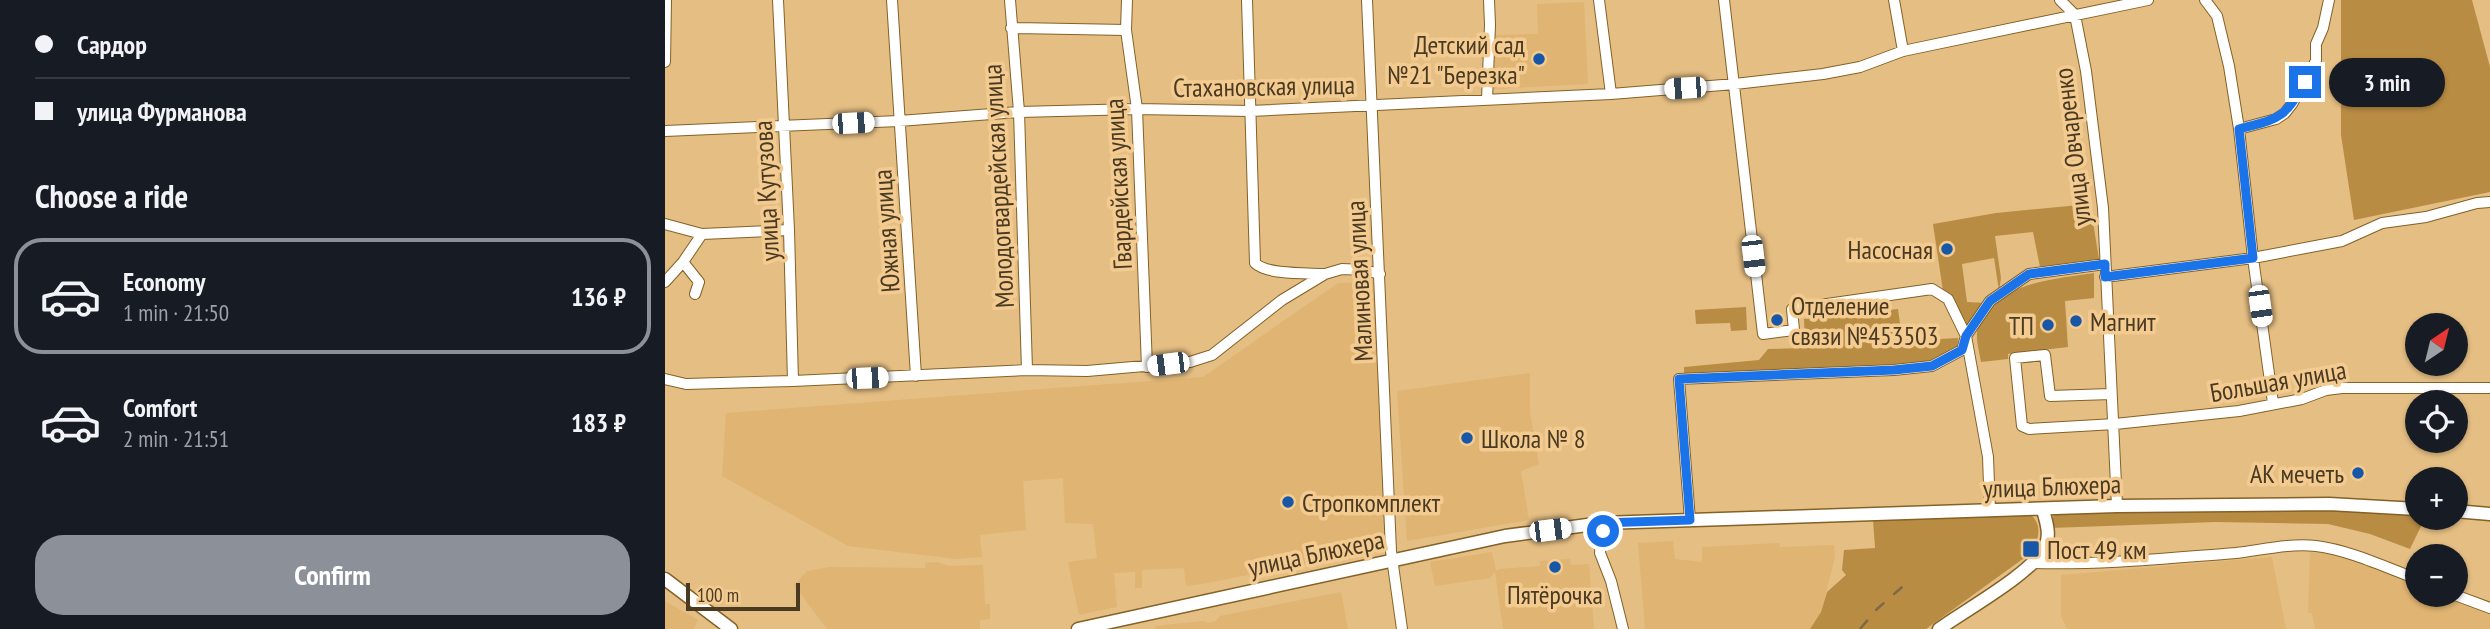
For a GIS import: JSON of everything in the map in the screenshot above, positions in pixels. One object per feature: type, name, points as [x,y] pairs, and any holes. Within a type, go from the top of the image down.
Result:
[{"type":"main road","name":"улица Блюхера","points":[[1078,629],[1504,536],[1602,523],[2117,506],[2329,504],[2405,508]]},
{"type":"main road","points":[[1939,629],[2033,563],[2045,547],[2047,538],[2047,523],[2043,510]]},
{"type":"main road","points":[[2468,512],[2490,514]]},
{"type":"main road","points":[[665,579],[731,629]]},
{"type":"street","points":[[665,62],[666,0]]},
{"type":"street","name":"улица Кутузова","points":[[778,0],[793,381]]},
{"type":"street","name":"Южная улица","points":[[892,0],[916,376]]},
{"type":"street","name":"Молодогвардейская улица","points":[[1010,0],[1019,112],[1027,370]]},
{"type":"street","name":"Гвардейская улица","points":[[1127,0],[1126,30],[1137,109],[1147,367]]},
{"type":"street","points":[[1247,0],[1255,263],[1258,267],[1271,270],[1325,274]]},
{"type":"street","name":"Малиновая улица","points":[[1367,0],[1392,560],[1402,629]]},
{"type":"street","points":[[1487,99],[1489,0]]},
{"type":"street","points":[[1599,0],[1611,94]]},
{"type":"street","points":[[1724,0],[1763,334],[1794,330],[1793,309],[1932,289],[1948,299],[1966,336],[1988,457],[1990,511]]},
{"type":"street","points":[[1894,0],[1903,51]]},
{"type":"street","points":[[2060,0],[2075,15]]},
{"type":"street","name":"Стахановская улица","points":[[665,131],[899,121],[1019,112],[1137,109],[1251,111],[1611,94],[1735,84],[1860,67],[1903,51],[2148,0]]},
{"type":"street","points":[[2205,0],[2217,16],[2229,66],[2273,403]]},
{"type":"street","points":[[2239,129],[2276,119],[2292,104],[2316,61],[2316,44],[2323,28],[2329,0]]},
{"type":"street","name":"улица Овчаренко","points":[[2075,15],[2086,71],[2103,208],[2117,506]]},
{"type":"street","points":[[1011,28],[1126,30]]},
{"type":"street","points":[[2105,277],[2253,258],[2342,241],[2382,223],[2426,217],[2490,202]]},
{"type":"street","points":[[665,225],[702,234],[789,230]]},
{"type":"street","points":[[665,282],[702,234]]},
{"type":"street","points":[[683,262],[699,282],[695,294]]},
{"type":"street","points":[[1690,520],[1679,379],[1932,366],[1962,350],[1966,336],[1990,301],[2029,274],[2105,264]]},
{"type":"street","points":[[665,379],[687,384],[793,381],[1027,370],[1087,371],[1190,362],[1212,355],[1282,300],[1325,274],[1342,269],[1380,274]]},
{"type":"street","name":"Большая улица","points":[[2111,394],[2050,396],[2045,355],[2015,358],[2022,426],[2029,429],[2115,425],[2239,411],[2342,388],[2490,388]]},
{"type":"street","points":[[1602,523],[1599,552],[1611,581],[1623,629]]},
{"type":"street","points":[[2033,563],[2065,564],[2162,558],[2256,551],[2295,545],[2317,546],[2337,551],[2405,575]]},
{"type":"street","points":[[2468,600],[2490,608]]},
{"type":"shaded area","points":[[2341,0],[2472,0],[2490,67],[2490,192],[2354,220],[2341,135]]},
{"type":"shaded area","name":"Детский сад №21 \"Березка\"","points":[[1584,2],[1588,84],[1492,89],[1491,35],[1538,34],[1537,4]]},
{"type":"shaded area","points":[[2090,204],[2099,259],[2040,267],[2033,232],[1995,236],[2001,278],[1999,291],[1994,258],[1962,264],[1967,302],[1986,303],[1969,325],[1965,325],[1943,291],[1933,224],[1996,213]]},
{"type":"shaded area","points":[[2094,273],[2094,298],[2065,301],[2068,347],[2008,354],[2008,359],[1981,362],[1977,343],[1979,324],[1999,299],[2029,285]]},
{"type":"shaded area","points":[[1374,282],[1387,545],[1381,552],[1186,586],[1184,568],[1142,570],[1142,588],[1135,588],[1135,572],[1114,573],[1117,607],[1079,615],[1068,562],[1097,558],[1093,524],[1065,523],[1063,478],[1023,481],[1026,530],[980,535],[982,557],[956,559],[848,546],[722,476],[726,413],[1203,377],[1338,283]]},
{"type":"shaded area","points":[[1746,307],[1747,330],[1731,331],[1730,323],[1696,324],[1695,310]]},
{"type":"shaded area","points":[[1898,309],[1902,339],[1938,334],[1940,339],[1958,338],[1957,350],[1930,364],[1684,376],[1684,367],[1759,360],[1768,349],[1805,348],[1804,319]]},
{"type":"shaded area","name":"Школа № 8","points":[[1530,373],[1530,412],[1539,464],[1521,471],[1529,520],[1407,541],[1397,391]]},
{"type":"shaded area","points":[[2337,509],[2405,514],[2405,530],[2419,530],[2412,544],[2405,544],[2405,547],[2370,534],[2328,524],[2216,522],[2051,528],[2054,515],[2073,512]]},
{"type":"shaded area","points":[[2030,514],[2038,527],[2036,543],[2031,553],[1926,629],[1810,629],[1821,612],[1827,592],[1846,575],[1842,570],[1844,550],[1875,548],[1873,520]]},
{"type":"shaded area","points":[[1673,541],[1675,559],[1702,562],[1702,547],[1779,543],[1780,547],[1834,545],[1835,557],[1821,612],[1810,629],[1645,629],[1638,543]]},
{"type":"shaded area","points":[[1492,552],[1496,571],[1540,566],[1540,561],[1570,559],[1571,565],[1589,564],[1594,629],[1503,629],[1495,572],[1490,578],[1435,586],[1430,562]]},
{"type":"shaded area","points":[[2310,552],[2343,556],[2405,580],[2405,607],[2468,605],[2490,614],[2490,629],[2315,629],[2312,613],[2308,613]]},
{"type":"shaded area","points":[[2272,557],[2286,629],[2067,629],[2061,616],[2061,575]]},
{"type":"shaded area","points":[[937,562],[949,566],[983,565],[985,604],[990,604],[990,619],[980,620],[980,629],[827,629],[794,585],[807,571],[830,567],[925,568],[925,563]]},
{"type":"shaded area","points":[[1341,592],[1348,629],[1156,629],[1155,626],[1203,621],[1208,623],[1216,621],[1220,616]]},
{"type":"shaded area","points":[[665,601],[698,620],[694,629],[665,629]]},
{"type":"railway","points":[[1860,629],[1877,609],[1909,581]]},
{"type":"place","name":"Детский сад №21 \"Березка\"","points":[[1539,59]]},
{"type":"place","name":"Насосная","points":[[1947,249]]},
{"type":"place","name":"Отделение связи №453503","points":[[1777,320]]},
{"type":"place","name":"Магнит","points":[[2076,321]]},
{"type":"place","name":"ТП","points":[[2048,325]]},
{"type":"place","name":"Школа № 8","points":[[1467,438]]},
{"type":"place","name":"АК мечеть","points":[[2358,473]]},
{"type":"place","name":"Стропкомплект","points":[[1288,502]]},
{"type":"place","name":"Пост 49 км","points":[[2031,549]]},
{"type":"place","name":"Пятёрочка","points":[[1555,567]]},
{"type":"route","points":[[1603,531],[1602,523],[1690,520],[1679,379],[1932,366],[1962,350],[1966,336],[1990,301],[2029,274],[2105,264],[2105,277],[2253,258],[2239,129],[2276,119],[2285,113],[2305,82]]}]
